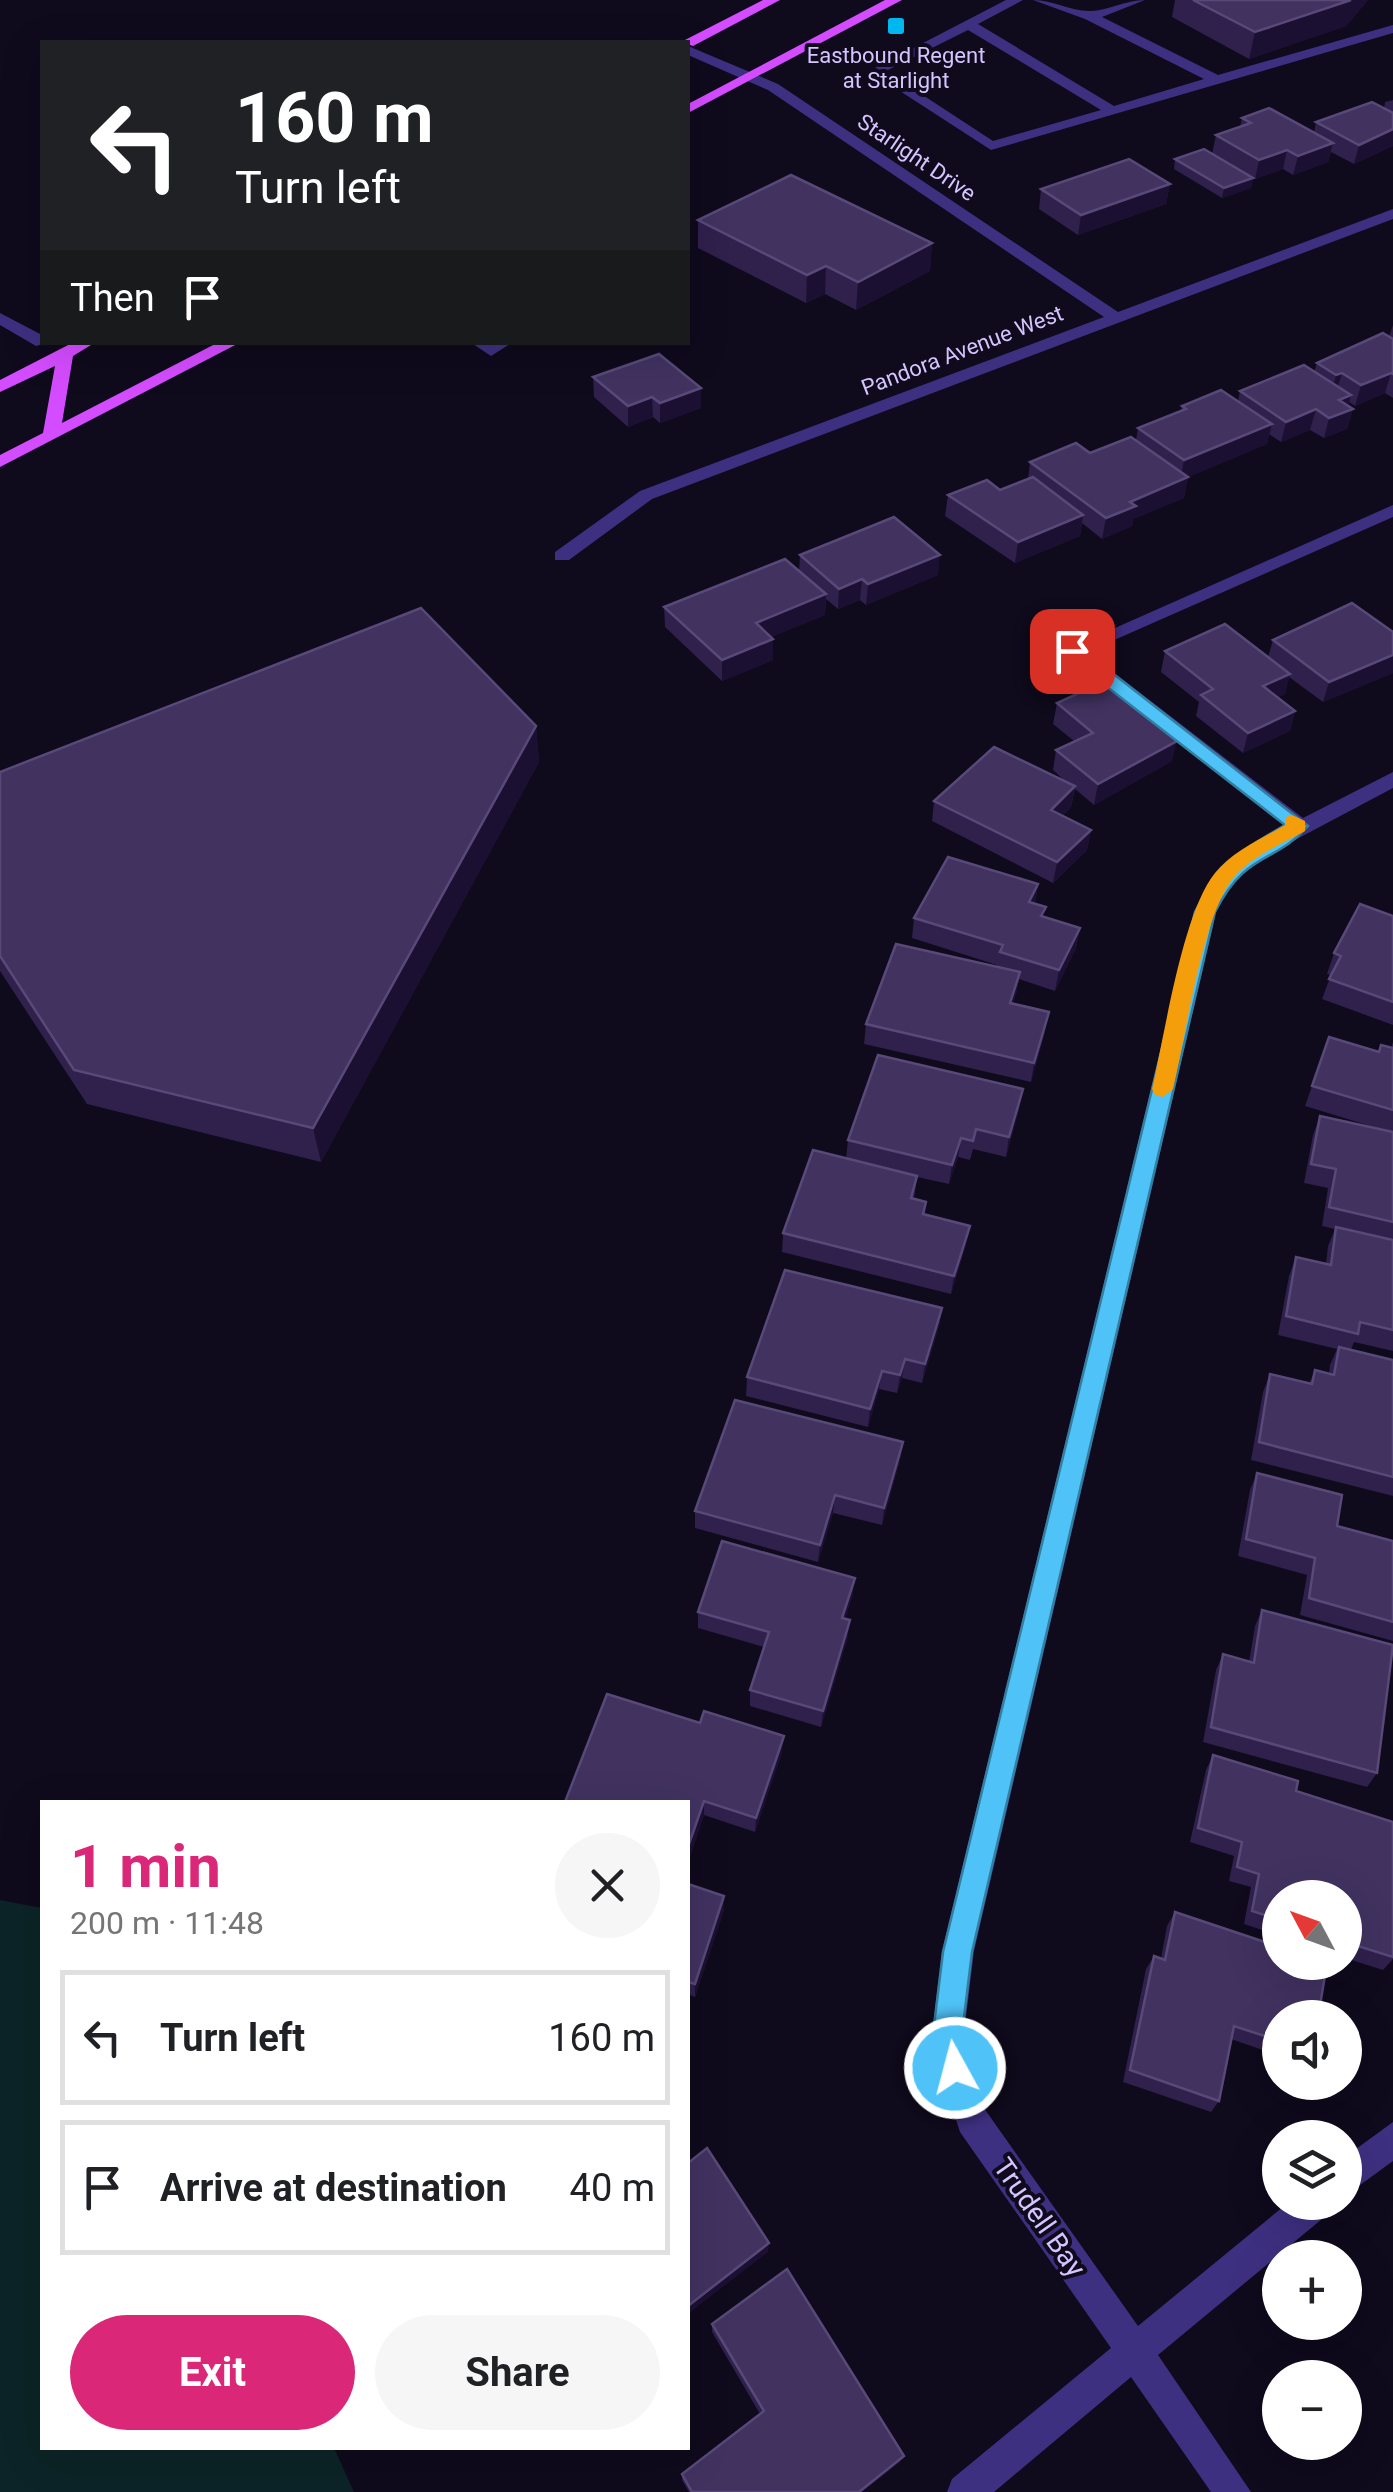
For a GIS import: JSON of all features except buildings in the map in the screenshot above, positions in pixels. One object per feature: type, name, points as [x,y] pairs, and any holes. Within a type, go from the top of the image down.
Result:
[{"type":"main road","points":[[690,45],[773,0]]},
{"type":"main road","points":[[690,108],[895,0]]},
{"type":"main road","points":[[0,387],[82,345]]},
{"type":"main road","points":[[0,462],[227,345]]},
{"type":"main road","points":[[51,436],[64,354]]},
{"type":"street","points":[[1016,0],[876,72],[991,146],[1393,29]]},
{"type":"street","points":[[1040,0],[1090,16],[1220,82]]},
{"type":"street","points":[[1090,16],[1138,0]]},
{"type":"street","points":[[968,24],[1116,112]]},
{"type":"street","name":"Starlight Drive","points":[[690,47],[752,76],[1114,316]]},
{"type":"street","name":"Pandora Avenue West","points":[[562,556],[646,495],[1393,214]]},
{"type":"street","points":[[0,318],[40,340]]},
{"type":"street","points":[[48,345],[64,354]]},
{"type":"street","points":[[1298,826],[1072,651],[1393,510]]},
{"type":"street","name":"Trudell Bay","points":[[1233,2492],[972,2120],[946,2042],[958,1952],[1205,912],[1222,879],[1242,859],[1393,779]]},
{"type":"street","points":[[1362,2165],[1393,2139]]},
{"type":"street","points":[[965,2492],[1294,2220]]},
{"type":"green space","points":[[0,1900],[40,1908],[40,2450],[335,2450],[354,2492],[0,2492]]},
{"type":"slow traffic","points":[[1163,1089],[1205,912],[1222,879],[1242,859],[1298,826],[1292,821]]},
{"type":"place","name":"Eastbound Regent at Starlight","points":[[896,26]]},
{"type":"route","points":[[955,2068],[946,2042],[958,1952],[1205,912],[1222,879],[1242,859],[1298,826],[1072,651]]}]
